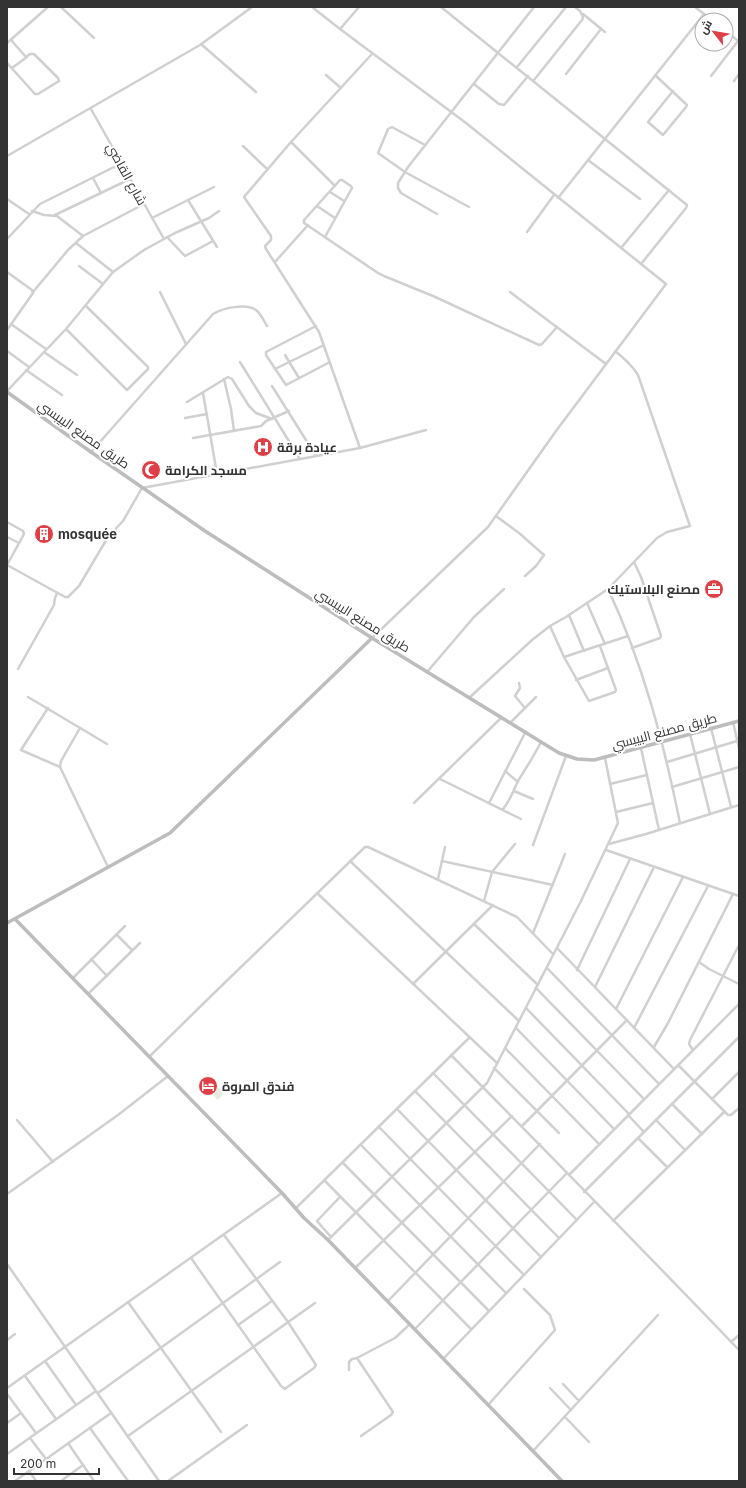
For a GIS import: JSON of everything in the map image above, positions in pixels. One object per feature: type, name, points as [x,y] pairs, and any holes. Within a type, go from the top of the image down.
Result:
[{"type":"street","points":[[7,44],[48,7]]},
{"type":"street","points":[[61,7],[94,38]]},
{"type":"street","points":[[7,156],[91,109],[201,44],[252,7]]},
{"type":"street","points":[[7,923],[166,835],[174,829],[485,530],[556,430],[666,284],[452,113],[372,54],[312,7]]},
{"type":"street","points":[[340,29],[358,7]]},
{"type":"street","points":[[441,7],[686,203],[687,206],[641,264]]},
{"type":"street","points":[[437,214],[399,191],[398,183],[404,172],[534,7]]},
{"type":"street","points":[[517,67],[566,7]]},
{"type":"street","points":[[575,7],[605,32]]},
{"type":"street","points":[[534,80],[582,20],[582,14]]},
{"type":"street","points":[[558,198],[694,26]]},
{"type":"street","points":[[566,74],[601,29]]},
{"type":"street","points":[[11,40],[26,56],[34,54],[58,78],[58,81]]},
{"type":"street","points":[[711,76],[739,41]]},
{"type":"street","points":[[201,44],[256,92]]},
{"type":"street","points":[[12,68],[31,54],[58,81]]},
{"type":"street","points":[[360,448],[316,326],[265,248],[271,240],[271,236],[244,197],[291,142],[372,54]]},
{"type":"street","points":[[7,63],[35,94],[38,94],[58,81]]},
{"type":"street","points":[[734,81],[739,74]]},
{"type":"street","points":[[326,75],[341,88]]},
{"type":"street","points":[[655,75],[673,91],[687,105],[664,135],[648,122],[673,91]]},
{"type":"street","points":[[474,84],[499,104],[504,105],[528,76]]},
{"type":"street","name":"شارع القاضي","points":[[91,109],[152,218],[166,238],[185,256],[213,241]]},
{"type":"street","points":[[425,145],[392,127],[388,130],[378,153],[404,172],[469,207]]},
{"type":"street","points":[[291,142],[335,186]]},
{"type":"street","points":[[243,146],[267,169]]},
{"type":"street","points":[[588,160],[640,199]]},
{"type":"street","points":[[7,239],[30,212],[40,204],[114,167],[125,169]]},
{"type":"street","points":[[92,178],[102,193]]},
{"type":"street","points":[[7,199],[30,212],[44,215],[56,215],[130,179]]},
{"type":"street","points":[[325,237],[352,186],[342,180],[340,180],[304,220],[304,223],[308,225],[325,237],[384,276],[434,296],[539,345],[542,344],[557,326]]},
{"type":"street","points":[[152,218],[214,187]]},
{"type":"street","points":[[621,248],[669,190]]},
{"type":"street","points":[[330,192],[344,201]]},
{"type":"street","points":[[527,232],[554,196]]},
{"type":"street","points":[[188,200],[202,221],[216,247]]},
{"type":"street","points":[[7,330],[33,292],[76,242],[83,236],[144,204]]},
{"type":"street","points":[[317,206],[335,218]]},
{"type":"street","points":[[7,391],[66,329],[113,272],[166,238],[219,211]]},
{"type":"street","points":[[56,215],[83,236]]},
{"type":"street","points":[[275,262],[308,225]]},
{"type":"street","points":[[76,242],[113,272]]},
{"type":"street","points":[[79,266],[103,284]]},
{"type":"street","points":[[7,272],[33,292]]},
{"type":"street","points":[[160,292],[186,344]]},
{"type":"street","points":[[510,292],[606,364]]},
{"type":"street","points":[[66,329],[128,390],[148,369],[148,367],[86,306]]},
{"type":"street","points":[[91,452],[213,314],[224,309],[243,307],[253,308],[259,313],[267,326]]},
{"type":"street","points":[[11,324],[77,375]]},
{"type":"street","points":[[316,326],[266,352],[266,354],[285,385],[330,362]]},
{"type":"street","points":[[275,369],[324,345]]},
{"type":"street","points":[[7,351],[29,367]]},
{"type":"street","points":[[469,698],[532,640],[550,626],[608,589],[650,545],[666,532],[690,526],[638,375],[631,364],[615,351]]},
{"type":"street","points":[[285,355],[299,378]]},
{"type":"street","points":[[240,362],[273,418],[300,459]]},
{"type":"street","points":[[26,370],[62,395]]},
{"type":"street","points":[[187,402],[224,379],[231,377],[249,406],[256,412],[273,418]]},
{"type":"street","points":[[224,379],[234,431]]},
{"type":"street","points":[[272,386],[316,456]]},
{"type":"street","name":"طريق مصنع البيبسي","points":[[7,391],[142,488],[212,535],[372,638],[525,733],[566,756],[585,760],[605,758],[739,721]]},
{"type":"street","points":[[203,393],[217,474]]},
{"type":"street","points":[[192,438],[261,426],[265,422],[289,411]]},
{"type":"street","points":[[185,418],[207,414]]},
{"type":"street","points":[[7,522],[24,532],[7,565],[66,597],[79,586],[108,537],[122,522],[142,488],[360,448],[426,430]]},
{"type":"street","points":[[496,516],[519,533],[544,555],[536,566],[525,576]]},
{"type":"street","points":[[7,536],[19,543]]},
{"type":"street","points":[[632,648],[660,638],[661,636],[641,577],[634,562]]},
{"type":"street","points":[[608,589],[628,636],[646,688],[662,742],[680,823]]},
{"type":"street","points":[[427,672],[474,617],[504,590]]},
{"type":"street","points":[[18,669],[54,605],[57,593]]},
{"type":"street","points":[[587,603],[605,644]]},
{"type":"street","points":[[569,615],[584,651]]},
{"type":"street","points":[[550,626],[576,680],[587,700],[590,702],[602,698],[615,692],[616,690],[600,646]]},
{"type":"street","points":[[564,657],[628,636]]},
{"type":"street","points":[[576,680],[608,668]]},
{"type":"street","points":[[519,683],[520,686],[515,696],[525,708]]},
{"type":"street","points":[[28,697],[107,744]]},
{"type":"street","points":[[509,723],[536,697]]},
{"type":"street","points":[[48,708],[21,750],[60,767]]},
{"type":"street","points":[[414,803],[501,718]]},
{"type":"street","points":[[733,722],[739,748]]},
{"type":"street","points":[[80,728],[61,761],[60,767],[108,867]]},
{"type":"street","points":[[711,728],[731,807]]},
{"type":"street","points":[[489,803],[525,733]]},
{"type":"street","points":[[690,734],[710,814]]},
{"type":"street","points":[[667,762],[738,741]]},
{"type":"street","points":[[503,809],[532,761],[540,742]]},
{"type":"street","points":[[641,748],[659,830]]},
{"type":"street","points":[[533,845],[566,756]]},
{"type":"street","points":[[329,1238],[483,1088],[547,968],[618,823],[605,758]]},
{"type":"street","points":[[672,787],[739,767]]},
{"type":"street","points":[[505,771],[518,782]]},
{"type":"street","points":[[610,784],[647,775]]},
{"type":"street","points":[[440,779],[503,809],[521,820]]},
{"type":"street","points":[[514,791],[533,799]]},
{"type":"street","points":[[616,812],[652,803]]},
{"type":"street","points":[[608,844],[739,805]]},
{"type":"street","points":[[484,901],[492,872],[516,844]]},
{"type":"street","points":[[149,1057],[350,861],[367,847],[517,917],[553,954]]},
{"type":"street","points":[[438,880],[445,847]]},
{"type":"street","points":[[606,850],[739,896]]},
{"type":"street","points":[[533,933],[565,854]]},
{"type":"street","points":[[577,970],[630,859]]},
{"type":"street","points":[[350,861],[519,1021]]},
{"type":"street","points":[[442,861],[553,885]]},
{"type":"street","points":[[595,987],[654,867]]},
{"type":"street","points":[[616,1009],[683,877]]},
{"type":"street","points":[[634,1028],[708,886]]},
{"type":"street","points":[[317,893],[497,1063]]},
{"type":"street","points":[[654,1047],[668,1023],[733,894]]},
{"type":"street","points":[[413,984],[493,905]]},
{"type":"street","points":[[15,918],[282,1193],[295,1209],[329,1238]]},
{"type":"street","points":[[474,924],[537,986],[644,1099]]},
{"type":"street","points":[[73,978],[125,926]]},
{"type":"street","points":[[117,934],[132,950]]},
{"type":"street","points":[[88,994],[140,943]]},
{"type":"street","points":[[693,1050],[689,1042],[739,945]]},
{"type":"street","points":[[557,948],[674,1069]]},
{"type":"street","points":[[91,959],[107,976]]},
{"type":"street","points":[[699,962],[706,968],[739,984]]},
{"type":"street","points":[[547,968],[659,1084]]},
{"type":"street","points":[[415,1329],[549,1191],[599,1144],[739,1004]]},
{"type":"street","points":[[526,1008],[644,1132]]},
{"type":"street","points":[[522,1126],[627,1020]]},
{"type":"street","points":[[516,1028],[614,1129]]},
{"type":"street","points":[[295,1209],[470,1037]]},
{"type":"street","points":[[584,1192],[739,1037]]},
{"type":"street","points":[[505,1048],[599,1144]]},
{"type":"street","points":[[451,1055],[540,1144],[584,1192],[739,1350]]},
{"type":"street","points":[[678,1065],[724,1112],[730,1116],[739,1108]]},
{"type":"street","points":[[494,1068],[559,1133]]},
{"type":"street","points":[[712,1099],[739,1072]]},
{"type":"street","points":[[433,1073],[577,1220]]},
{"type":"street","points":[[7,1194],[118,1115],[168,1076]]},
{"type":"street","points":[[415,1091],[559,1238]]},
{"type":"street","points":[[672,1104],[702,1134]]},
{"type":"street","points":[[397,1109],[542,1256]]},
{"type":"street","points":[[613,1221],[724,1112]]},
{"type":"street","points":[[355,1268],[512,1116]]},
{"type":"street","points":[[17,1120],[53,1162]]},
{"type":"street","points":[[656,1120],[685,1150]]},
{"type":"street","points":[[379,1127],[524,1275]]},
{"type":"street","points":[[638,1138],[668,1167]]},
{"type":"street","points":[[388,1301],[540,1144]]},
{"type":"street","points":[[361,1145],[506,1293]]},
{"type":"street","points":[[342,1163],[489,1311]]},
{"type":"street","points":[[325,1181],[471,1329]]},
{"type":"street","points":[[7,1388],[282,1193]]},
{"type":"street","points":[[340,1197],[316,1221],[329,1238],[355,1268],[562,1481]]},
{"type":"street","points":[[444,1358],[594,1202]]},
{"type":"street","points":[[191,1258],[283,1388],[286,1388],[316,1365],[288,1322],[224,1235]]},
{"type":"street","points":[[7,1454],[76,1405],[161,1348],[280,1262]]},
{"type":"street","points":[[7,1264],[158,1480],[154,1481]]},
{"type":"street","points":[[488,1404],[555,1330],[550,1316],[524,1289]]},
{"type":"street","points":[[238,1324],[272,1301]]},
{"type":"street","points":[[128,1302],[221,1432]]},
{"type":"street","points":[[128,1436],[315,1302]]},
{"type":"street","points":[[533,1451],[658,1315]]},
{"type":"street","points":[[349,1370],[350,1360],[357,1358],[391,1340],[410,1324]]},
{"type":"street","points":[[7,1340],[15,1334]]},
{"type":"street","points":[[731,1342],[739,1335]]},
{"type":"street","points":[[357,1358],[393,1412],[391,1415],[360,1436]]},
{"type":"street","points":[[46,1361],[76,1405]]},
{"type":"street","points":[[25,1376],[56,1419]]},
{"type":"street","points":[[564,1384],[580,1401]]},
{"type":"street","points":[[550,1388],[571,1410]]},
{"type":"street","points":[[7,1394],[36,1433]]},
{"type":"street","points":[[7,1423],[21,1413]]},
{"type":"street","points":[[15,1481],[111,1413]]},
{"type":"street","points":[[564,1417],[589,1442]]},
{"type":"street","points":[[168,1481],[247,1425]]},
{"type":"street","points":[[90,1428],[128,1481]]},
{"type":"street","points":[[30,1438],[46,1459]]},
{"type":"street","points":[[68,1443],[94,1481]]},
{"type":"street","points":[[61,1481],[83,1465]]},
{"type":"street","points":[[29,1471],[36,1481]]},
{"type":"shaded area","points":[[214,1083],[224,1093],[218,1100],[207,1089]]},
{"type":"place","name":"عيادة برقة","points":[[263,447]]},
{"type":"place","name":"مسجد الكرامة","points":[[151,470]]},
{"type":"place","name":"mosquée","points":[[44,534]]},
{"type":"place","name":"مصنع البلاستيك","points":[[714,589]]},
{"type":"place","name":"فندق المروة","points":[[208,1086]]}]
